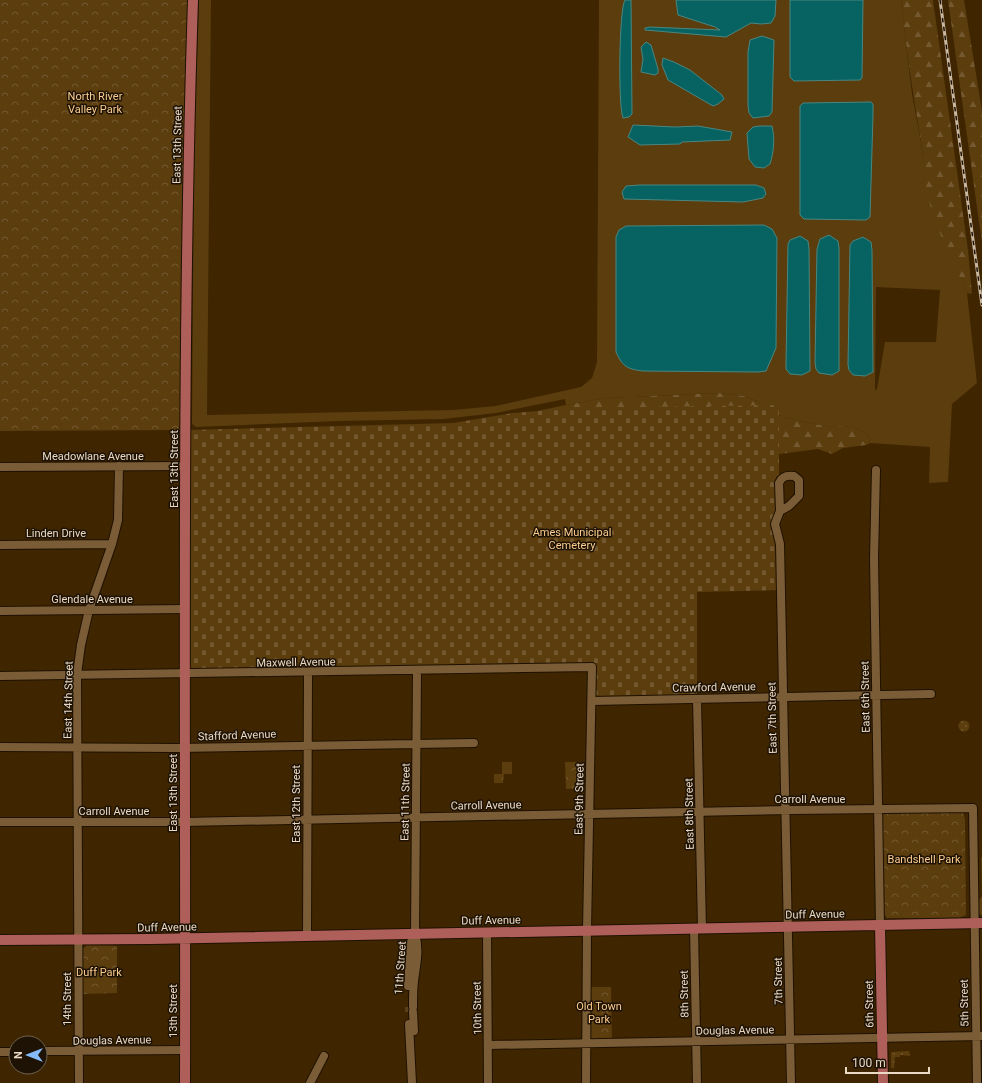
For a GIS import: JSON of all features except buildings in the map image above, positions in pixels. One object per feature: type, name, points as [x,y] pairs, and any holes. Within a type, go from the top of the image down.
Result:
[{"type":"main road","name":"East 13th Street","points":[[184,938],[189,102],[193,0]]},
{"type":"main road","name":"Duff Avenue","points":[[0,940],[78,940],[978,923]]},
{"type":"main road","name":"6th Street","points":[[880,925],[883,1083]]},
{"type":"main road","name":"13th Street","points":[[184,938],[185,1083]]},
{"type":"street","name":"East 14th Street","points":[[78,940],[77,674],[81,645],[89,610],[112,544],[118,520],[119,466]]},
{"type":"street","name":"Meadowlane Avenue","points":[[0,467],[186,466]]},
{"type":"street","name":"East 6th Street","points":[[876,470],[877,810],[880,925]]},
{"type":"street","name":"East 7th Street","points":[[780,510],[775,524],[780,544],[788,927]]},
{"type":"street","name":"Linden Drive","points":[[0,545],[112,544]]},
{"type":"street","name":"Glendale Avenue","points":[[0,611],[185,609]]},
{"type":"street","name":"Maxwell Avenue","points":[[0,676],[77,674],[185,675],[592,667]]},
{"type":"street","name":"East 9th Street","points":[[586,1083],[587,930],[592,667]]},
{"type":"street","name":"East 11th Street","points":[[415,934],[417,671]]},
{"type":"street","name":"East 12th Street","points":[[307,936],[308,672]]},
{"type":"street","name":"Crawford Avenue","points":[[592,701],[931,694]]},
{"type":"street","name":"East 8th Street","points":[[697,699],[700,812],[698,928]]},
{"type":"street","name":"Stafford Avenue","points":[[0,747],[185,748],[308,744],[474,742]]},
{"type":"street","name":"Carroll Avenue","points":[[0,822],[185,822],[785,810],[973,808]]},
{"type":"street","name":"5th Street","points":[[973,808],[978,923],[979,1036],[976,1083]]},
{"type":"street","name":"7th Street","points":[[788,927],[791,1083]]},
{"type":"street","name":"8th Street","points":[[697,1083],[696,1041],[698,928]]},
{"type":"street","name":"10th Street","points":[[487,932],[488,1083]]},
{"type":"street","name":"11th Street","points":[[412,1054],[414,1041],[411,1009],[411,942],[415,934]]},
{"type":"street","name":"14th Street","points":[[78,940],[79,1083]]},
{"type":"street","name":"11th Street","points":[[411,1009],[409,1023],[412,1054],[412,1083]]},
{"type":"street","name":"Douglas Avenue","points":[[488,1045],[979,1036]]},
{"type":"street","name":"Douglas Avenue","points":[[48,1052],[185,1050]]},
{"type":"street","points":[[310,1083],[324,1056]]},
{"type":"green space","name":"North River Valley Park","points":[[0,0],[193,0],[186,430],[0,431]]},
{"type":"green space","points":[[199,0],[211,0],[207,415],[453,410],[496,406],[581,387],[592,378],[597,362],[599,0],[901,0],[912,94],[921,143],[928,195],[935,219],[967,293],[977,383],[952,404],[948,482],[929,483],[930,447],[870,443],[868,435],[853,427],[826,426],[798,421],[772,413],[757,401],[744,396],[719,393],[606,398],[566,405],[565,399],[496,413],[444,419],[339,421],[196,427],[192,424],[194,150]],"holes":[[[876,287],[940,290],[936,342],[885,342],[877,389],[875,390]]]},
{"type":"green space","points":[[901,0],[933,0],[968,250],[972,294],[967,293],[940,233],[928,197],[907,54]]},
{"type":"green space","points":[[948,0],[964,0],[982,111],[982,243]]},
{"type":"green space","points":[[719,393],[744,396],[757,401],[772,413],[798,421],[826,426],[853,427],[868,435],[870,443],[866,445],[843,448],[832,454],[818,449],[772,455],[491,421],[606,398]]},
{"type":"green space","name":"Ames Municipal Cemetery","points":[[779,405],[779,483],[777,517],[781,590],[697,592],[697,699],[592,701],[592,668],[185,675],[186,430],[453,423],[513,413],[577,408]]},
{"type":"green space","points":[[962,721],[966,721],[968,722],[968,730],[962,731],[959,728],[959,724]]},
{"type":"green space","points":[[502,762],[512,762],[512,774],[504,774],[503,783],[494,783],[494,774],[502,774]]},
{"type":"green space","points":[[565,762],[578,762],[583,770],[583,788],[566,789]]},
{"type":"green space","name":"Bandshell Park","points":[[885,813],[963,813],[965,819],[966,915],[959,918],[887,918],[884,914],[882,816]]},
{"type":"green space","points":[[981,857],[982,857],[982,896]]},
{"type":"green space","points":[[982,896],[982,916],[978,912],[978,901]]},
{"type":"green space","name":"Duff Park","points":[[87,945],[117,946],[117,993],[82,994],[82,950]]},
{"type":"green space","name":"Old Town Park","points":[[586,987],[611,987],[612,1043],[586,1043]]},
{"type":"green space","points":[[909,1051],[910,1056],[900,1055],[900,1057],[895,1057],[894,1068],[891,1068],[891,1052]]},
{"type":"water","points":[[625,0],[631,0],[632,114],[629,117],[623,118],[620,96],[620,58],[621,21]]},
{"type":"water","points":[[676,0],[776,0],[775,16],[771,23],[751,23],[726,37],[645,30],[645,28],[650,27],[720,30],[678,15]]},
{"type":"water","points":[[790,0],[863,0],[862,78],[860,80],[794,81],[790,77]]},
{"type":"water","points":[[762,36],[774,40],[772,112],[769,116],[753,118],[749,113],[748,105],[748,52],[750,40]]},
{"type":"water","points":[[646,42],[651,45],[658,69],[658,73],[655,75],[641,72],[643,59],[641,47]]},
{"type":"water","points":[[663,58],[690,70],[722,95],[724,99],[713,106],[668,80],[662,65]]},
{"type":"water","points":[[871,102],[873,104],[873,115],[870,217],[866,220],[804,219],[800,215],[800,106],[803,103]]},
{"type":"water","points":[[633,125],[675,127],[698,126],[732,132],[730,140],[682,142],[680,144],[640,145],[628,137]]},
{"type":"water","points":[[772,126],[774,135],[774,145],[770,164],[764,168],[755,167],[749,159],[747,133],[753,127]]},
{"type":"water","points":[[756,185],[764,188],[766,194],[763,198],[743,202],[624,199],[622,192],[626,186]]},
{"type":"water","points":[[764,225],[772,229],[777,238],[776,348],[766,371],[643,371],[629,368],[623,364],[616,352],[616,237],[619,230],[626,226]]},
{"type":"water","points":[[829,235],[838,241],[839,248],[839,371],[832,375],[819,373],[816,369],[815,363],[817,249],[820,239]]},
{"type":"water","points":[[800,236],[808,241],[809,249],[810,371],[802,375],[790,374],[786,369],[788,244],[790,240]]},
{"type":"water","points":[[863,237],[871,242],[872,250],[873,372],[865,376],[853,375],[849,370],[848,365],[850,245],[853,241]]},
{"type":"tunnel","points":[[409,1007],[409,1012]]},
{"type":"railway","points":[[940,0],[982,305]]}]
